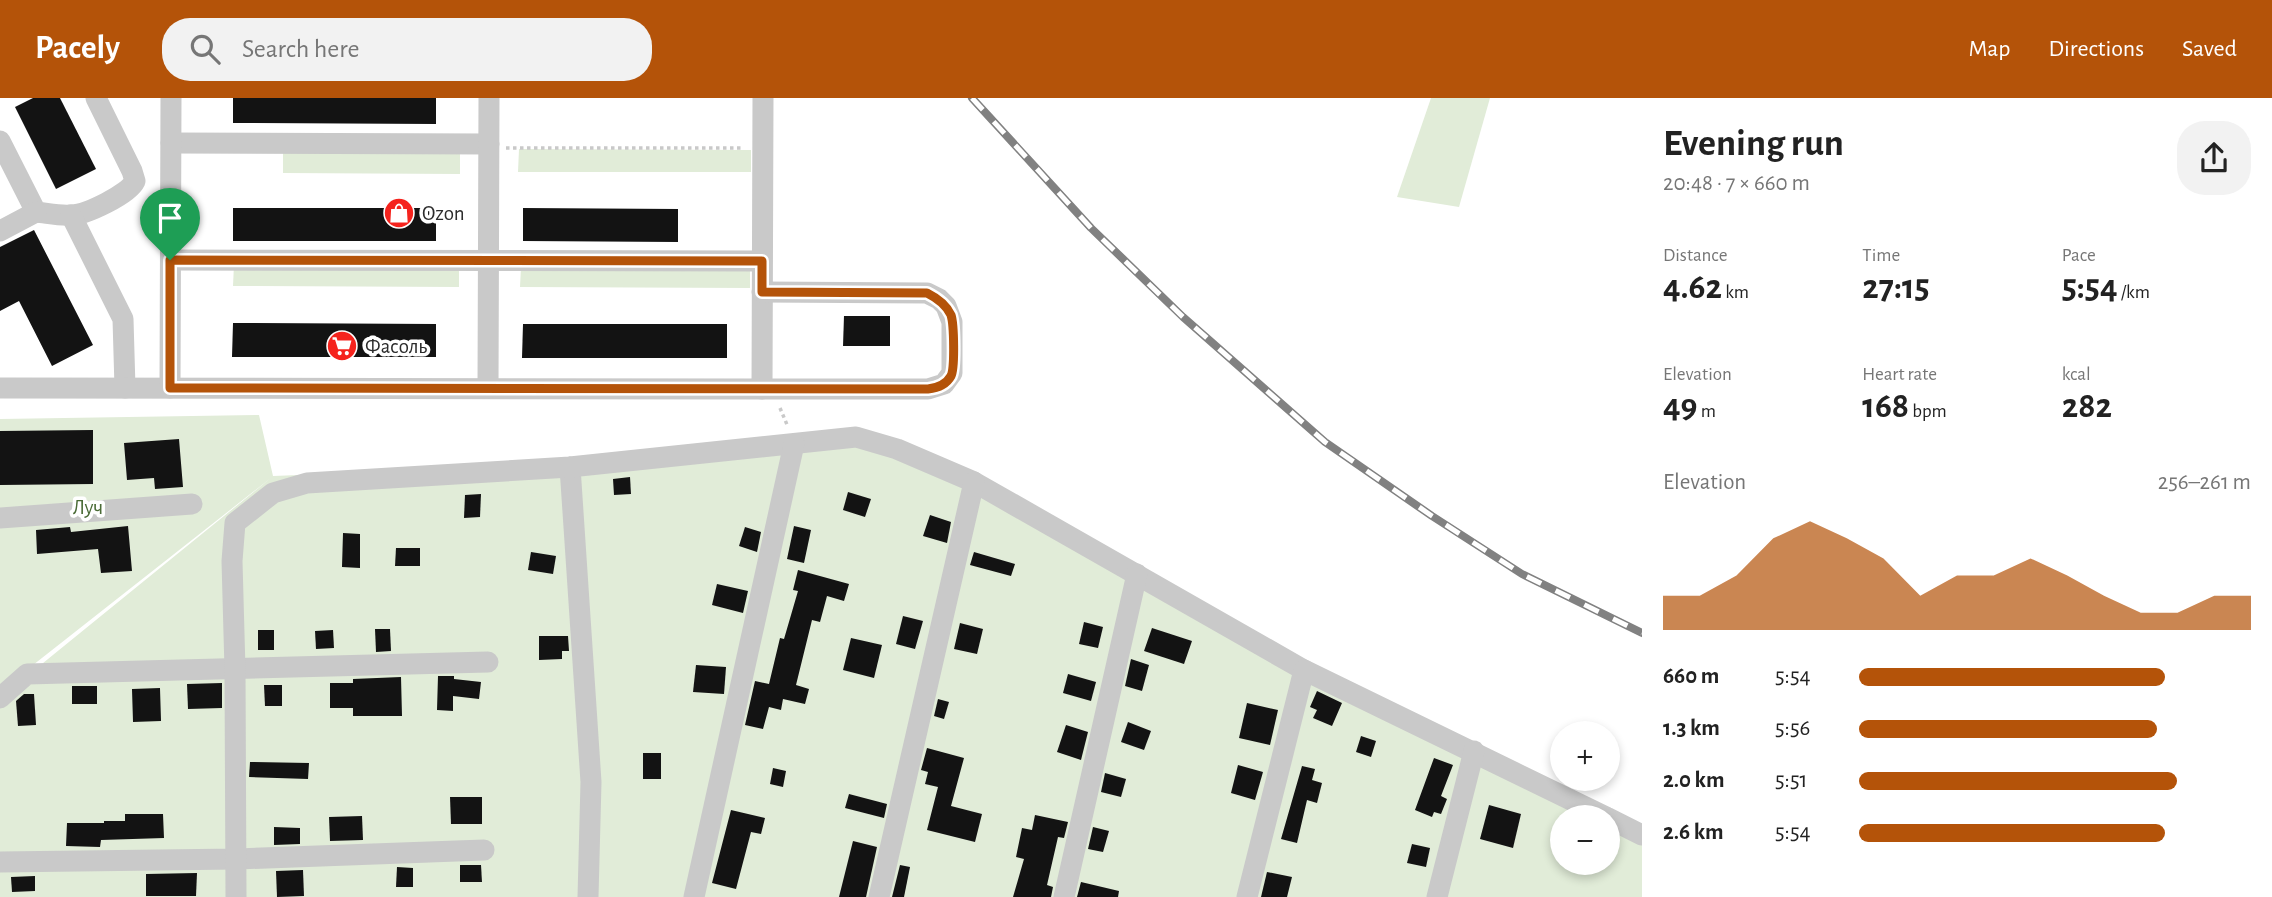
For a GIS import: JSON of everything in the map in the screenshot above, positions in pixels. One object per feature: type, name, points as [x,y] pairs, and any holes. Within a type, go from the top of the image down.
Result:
[{"type":"street","points":[[96,98],[135,181]]},
{"type":"street","points":[[170,388],[171,98]]},
{"type":"street","points":[[488,388],[489,98]]},
{"type":"street","points":[[763,98],[762,292],[770,389]]},
{"type":"street","points":[[0,141],[36,212]]},
{"type":"street","points":[[171,143],[489,146]]},
{"type":"street","points":[[135,181],[171,181]]},
{"type":"street","points":[[0,230],[36,212],[71,215],[83,213],[129,190],[135,181]]},
{"type":"street","points":[[71,215],[123,319],[125,388]]},
{"type":"street","points":[[170,260],[762,261]]},
{"type":"street","points":[[2,383],[125,388],[770,389],[938,387],[944,384],[952,373],[953,322],[946,306],[927,293],[762,292]]},
{"type":"street","points":[[236,897],[236,670],[232,561],[235,523],[273,493],[307,483],[570,467],[856,437],[897,449],[974,482],[1304,670],[1581,805]]},
{"type":"street","points":[[694,897],[794,444]]},
{"type":"street","points":[[570,467],[591,782],[588,897]]},
{"type":"street","points":[[879,897],[974,482]]},
{"type":"street","points":[[0,518],[192,504]]},
{"type":"street","points":[[1064,897],[1137,574]]},
{"type":"street","points":[[0,698],[27,674],[488,662]]},
{"type":"street","points":[[1247,897],[1304,670]]},
{"type":"street","points":[[1437,897],[1474,751]]},
{"type":"street","points":[[1620,824],[1642,835]]},
{"type":"street","points":[[0,862],[237,859],[484,850]]},
{"type":"path","points":[[489,146],[763,148]]},
{"type":"path","points":[[770,389],[794,444]]},
{"type":"green space","points":[[1431,98],[1490,98],[1459,207],[1397,197]]},
{"type":"green space","points":[[519,149],[751,150],[751,172],[518,172]]},
{"type":"green space","points":[[283,151],[460,151],[460,174],[283,173]]},
{"type":"green space","points":[[234,264],[459,264],[459,287],[233,286]]},
{"type":"green space","points":[[521,267],[750,270],[750,288],[520,287]]},
{"type":"green space","name":"Луч","points":[[259,415],[273,476],[376,472],[868,439],[1550,784],[1550,791],[1565,791],[1593,805],[1550,805],[1550,875],[1620,875],[1620,819],[1642,830],[1642,897],[0,897],[0,698],[272,477],[0,691],[0,419]]},
{"type":"building","points":[[33,98],[60,98],[96,169],[56,189],[15,107]]},
{"type":"building","points":[[233,98],[436,98],[436,124],[233,123]]},
{"type":"building","points":[[233,208],[436,208],[436,241],[233,241]]},
{"type":"building","points":[[523,208],[678,209],[678,242],[523,241]]},
{"type":"building","points":[[34,230],[93,345],[52,366],[19,301],[0,311],[0,247]]},
{"type":"building","points":[[844,316],[890,316],[890,346],[843,346]]},
{"type":"building","points":[[233,323],[436,324],[436,357],[232,357]]},
{"type":"building","points":[[523,324],[727,324],[727,358],[522,358]]},
{"type":"building","points":[[93,430],[93,484],[0,485],[0,431]]},
{"type":"building","points":[[179,439],[183,487],[155,489],[154,478],[127,480],[124,443]]},
{"type":"building","points":[[630,477],[631,494],[614,495],[613,479]]},
{"type":"building","points":[[848,492],[871,499],[865,517],[843,510]]},
{"type":"building","points":[[481,494],[480,517],[464,518],[465,495]]},
{"type":"building","points":[[930,515],[951,522],[947,543],[923,536]]},
{"type":"building","points":[[128,526],[132,571],[101,573],[98,549],[37,554],[36,530],[70,527],[71,532]]},
{"type":"building","points":[[794,526],[811,530],[804,563],[787,559]]},
{"type":"building","points":[[745,527],[761,532],[757,552],[739,546]]},
{"type":"building","points":[[343,533],[360,534],[360,568],[342,567]]},
{"type":"building","points":[[396,548],[420,548],[420,566],[395,566]]},
{"type":"building","points":[[531,552],[556,556],[553,574],[528,570]]},
{"type":"building","points":[[974,552],[1015,564],[1011,576],[970,565]]},
{"type":"building","points":[[798,570],[849,584],[844,601],[827,596],[820,622],[812,620],[796,685],[809,689],[805,704],[783,699],[781,710],[769,707],[763,729],[745,725],[755,681],[769,684],[780,638],[784,639],[798,591],[793,590]]},
{"type":"building","points":[[717,584],[748,591],[743,613],[712,605]]},
{"type":"building","points":[[903,616],[923,621],[915,649],[896,644]]},
{"type":"building","points":[[1084,622],[1103,627],[1098,648],[1079,644]]},
{"type":"building","points":[[960,623],[983,629],[977,654],[954,649]]},
{"type":"building","points":[[1152,628],[1192,641],[1184,664],[1144,651]]},
{"type":"building","points":[[375,629],[390,629],[391,651],[376,652]]},
{"type":"building","points":[[258,630],[274,630],[274,650],[258,650]]},
{"type":"building","points":[[333,630],[334,648],[316,649],[315,631]]},
{"type":"building","points":[[539,636],[568,636],[569,651],[562,651],[562,659],[539,660]]},
{"type":"building","points":[[851,638],[882,645],[874,678],[843,670]]},
{"type":"building","points":[[1131,659],[1149,665],[1142,691],[1125,686]]},
{"type":"building","points":[[696,665],[726,667],[724,694],[693,692]]},
{"type":"building","points":[[1068,674],[1096,682],[1091,701],[1063,693]]},
{"type":"building","points":[[438,676],[454,676],[454,679],[481,682],[479,699],[453,696],[453,711],[437,710]]},
{"type":"building","points":[[401,677],[402,716],[353,716],[353,708],[330,708],[330,683]]},
{"type":"building","points":[[222,683],[222,708],[188,709],[187,684]]},
{"type":"building","points":[[264,685],[282,685],[282,706],[265,706]]},
{"type":"building","points":[[72,686],[97,686],[97,704],[72,704]]},
{"type":"building","points":[[160,688],[161,721],[133,722],[132,689]]},
{"type":"building","points":[[1317,691],[1342,703],[1332,726],[1313,718],[1317,710],[1310,707]]},
{"type":"building","points":[[24,694],[34,694],[36,725],[18,726],[16,701]]},
{"type":"building","points":[[938,699],[949,702],[944,719],[934,716]]},
{"type":"building","points":[[1247,703],[1278,710],[1270,745],[1239,738]]},
{"type":"building","points":[[1128,722],[1151,731],[1144,750],[1121,742]]},
{"type":"building","points":[[1066,725],[1088,732],[1081,760],[1057,752]]},
{"type":"building","points":[[1361,736],[1376,741],[1371,757],[1356,752]]},
{"type":"building","points":[[927,748],[964,758],[951,806],[982,814],[975,842],[927,830],[938,787],[925,784],[928,772],[921,770]]},
{"type":"building","points":[[643,753],[661,753],[661,779],[643,779]]},
{"type":"building","points":[[1434,758],[1453,765],[1441,796],[1447,799],[1441,814],[1434,812],[1432,817],[1415,810]]},
{"type":"building","points":[[250,762],[309,763],[308,779],[249,777]]},
{"type":"building","points":[[1238,765],[1263,772],[1255,800],[1231,793]]},
{"type":"building","points":[[1302,766],[1315,769],[1312,780],[1322,783],[1317,803],[1307,800],[1297,843],[1281,839]]},
{"type":"building","points":[[773,768],[786,771],[783,787],[770,784]]},
{"type":"building","points":[[1105,773],[1126,779],[1121,797],[1101,792]]},
{"type":"building","points":[[849,794],[887,804],[884,818],[845,808]]},
{"type":"building","points":[[450,797],[482,797],[482,824],[451,824]]},
{"type":"building","points":[[1489,805],[1521,814],[1513,848],[1480,839]]},
{"type":"building","points":[[731,810],[765,818],[761,834],[751,832],[736,889],[712,883]]},
{"type":"building","points":[[125,814],[163,814],[164,838],[101,840],[100,847],[66,846],[67,823],[125,821]]},
{"type":"building","points":[[1035,815],[1068,822],[1064,838],[1058,837],[1047,885],[1053,887],[1051,897],[1013,897],[1024,859],[1016,857],[1022,828],[1032,830]]},
{"type":"building","points":[[362,816],[363,840],[330,841],[329,817]]},
{"type":"building","points":[[274,827],[300,828],[300,844],[274,845]]},
{"type":"building","points":[[1093,827],[1109,831],[1103,852],[1088,849]]},
{"type":"building","points":[[853,841],[877,847],[866,897],[839,897]]},
{"type":"building","points":[[1412,844],[1430,848],[1426,867],[1407,863]]},
{"type":"building","points":[[460,865],[481,865],[482,882],[460,882]]},
{"type":"building","points":[[900,865],[910,867],[904,897],[892,897]]},
{"type":"building","points":[[397,867],[413,868],[413,887],[396,887]]},
{"type":"building","points":[[303,870],[304,896],[277,897],[276,871]]},
{"type":"building","points":[[1267,872],[1292,877],[1287,897],[1261,897]]},
{"type":"building","points":[[197,873],[196,896],[146,896],[146,874]]},
{"type":"building","points":[[35,876],[35,891],[12,892],[11,877]]},
{"type":"building","points":[[1081,882],[1119,891],[1118,897],[1077,897]]},
{"type":"railway","points":[[972,98],[1091,228],[1183,317],[1325,442],[1522,574],[1642,633]]},
{"type":"place","name":"Ozon","points":[[399,213]]},
{"type":"place","name":"Фасоль","points":[[342,346]]},
{"type":"route","points":[[170,260],[762,261],[762,292],[927,293],[939,299],[951,314],[953,322],[952,373],[944,384],[928,389],[170,388],[170,260]]}]
